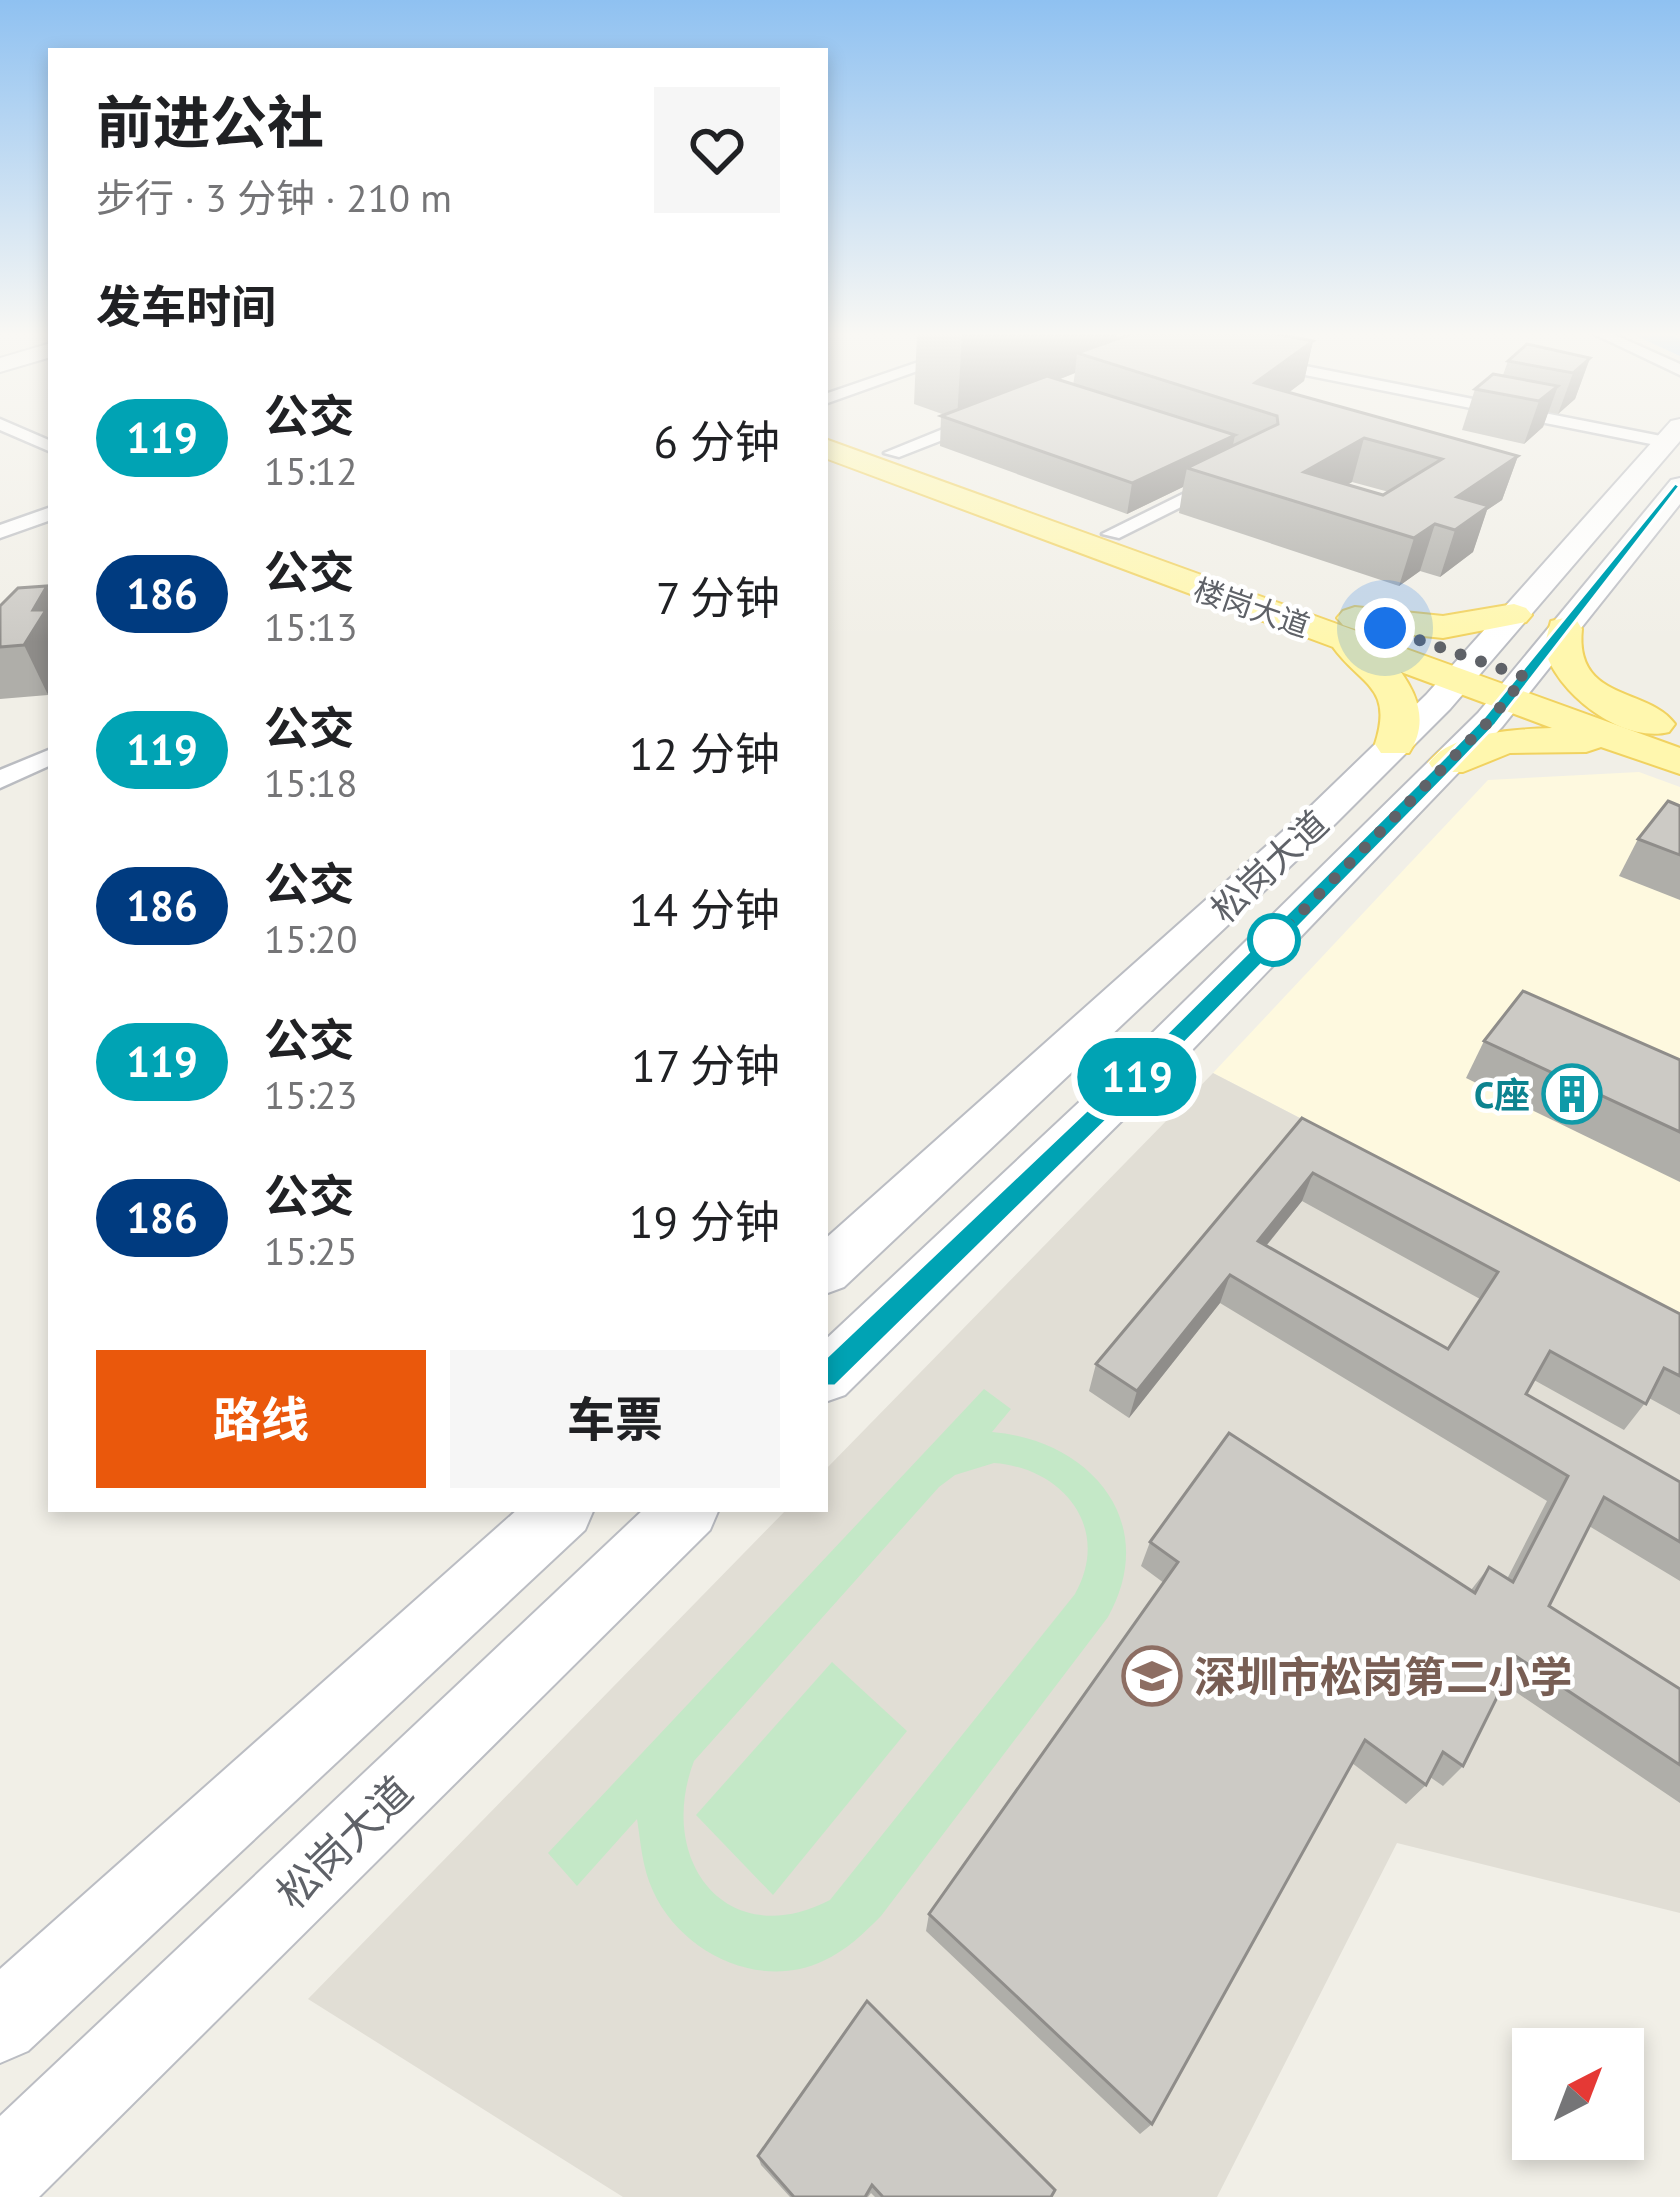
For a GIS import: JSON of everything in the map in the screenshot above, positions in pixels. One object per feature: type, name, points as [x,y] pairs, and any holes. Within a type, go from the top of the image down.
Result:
[{"type":"main road","name":"楼岗大道","points":[[850,437],[1342,626]]},
{"type":"main road","name":"松岗大道","points":[[828,1269],[1110,1015],[1396,744],[1671,437]]},
{"type":"main road","name":"楼岗大道","points":[[828,449],[1466,670],[1675,750]]},
{"type":"main road","name":"松岗大道","points":[[828,1374],[1169,1045],[1449,763],[1680,486]]},
{"type":"main road","points":[[1342,626],[1443,627],[1514,615]]},
{"type":"main road","points":[[1342,626],[1392,685],[1403,721],[1396,744]]},
{"type":"main road","points":[[1564,629],[1559,642],[1562,657],[1591,690],[1675,750]]},
{"type":"main road","points":[[1449,763],[1473,749],[1541,737],[1675,750]]},
{"type":"main road","points":[[0,2023],[560,1512]]},
{"type":"main road","name":"松岗大道","points":[[0,2176],[685,1512]]},
{"type":"street","points":[[893,453],[935,437]]},
{"type":"street","points":[[1112,534],[1236,473]]},
{"type":"street","points":[[0,532],[48,514]]},
{"type":"street","points":[[0,780],[48,757]]},
{"type":"shaded area","points":[[1639,772],[1680,787],[1680,1315],[1213,1073],[1488,780]]},
{"type":"shaded area","name":"深圳市松岗第二小学","points":[[1213,1073],[1680,1315],[1680,1913],[1397,1843],[1217,2197],[623,2197],[308,1999],[784,1512],[828,1512],[828,1467]]},
{"type":"green space","points":[[984,1389],[1011,1409],[992,1432],[1027,1438],[1059,1451],[1086,1469],[1107,1492],[1120,1519],[1126,1549],[1122,1582],[1108,1617],[881,1916],[840,1952],[799,1969],[774,1971],[749,1968],[702,1948],[666,1913],[653,1891],[637,1819],[577,1886],[548,1853]],"holes":[[[994,1463],[1019,1467],[1060,1489],[1084,1525],[1085,1570],[1075,1594],[830,1900],[793,1914],[760,1915],[731,1906],[709,1888],[693,1863],[685,1832],[685,1798],[694,1761],[939,1487],[955,1475]]]},
{"type":"green space","points":[[832,1662],[907,1731],[773,1895],[696,1815]]},
{"type":"building","points":[[1000,437],[1232,437],[1132,483]]},
{"type":"building","points":[[1252,437],[1448,437],[1518,456],[1457,497],[1489,506],[1455,530],[1435,524],[1414,538],[1187,468]],"holes":[[[1364,438],[1442,459],[1383,495],[1304,472]]]},
{"type":"building","points":[[47,586],[33,610],[46,610],[24,645],[0,647],[0,606],[18,588]]},
{"type":"building","points":[[1668,801],[1680,806],[1680,855],[1638,839]]},
{"type":"building","points":[[1523,991],[1680,1060],[1680,1132],[1484,1041]]},
{"type":"building","points":[[1302,1118],[1680,1314],[1680,1376],[1664,1368],[1646,1404],[1550,1351],[1526,1394],[1680,1482],[1680,1542],[1604,1497],[1549,1606],[1680,1689],[1680,1765],[1517,1657],[1463,1766],[1443,1752],[1426,1785],[1365,1740],[1152,2124],[929,1914],[1178,1562],[1150,1542],[1229,1433],[1475,1593],[1489,1567],[1513,1582],[1568,1476],[1230,1275],[1137,1391],[1096,1364]],"holes":[[[1313,1173],[1498,1272],[1448,1349],[1258,1241]]]},
{"type":"building","points":[[867,2001],[1055,2190],[1051,2197],[883,2197],[872,2185],[865,2197],[794,2197],[758,2156]]},
{"type":"bus line","name":"119","points":[[828,1374],[1153,1061],[1449,763],[1490,720],[1680,486]]},
{"type":"place","name":"C座","points":[[1572,1094]]},
{"type":"place","name":"深圳市松岗第二小学","points":[[1152,1676]]},
{"type":"route","points":[[1274,940],[1490,720],[1525,677],[1385,628]]}]
